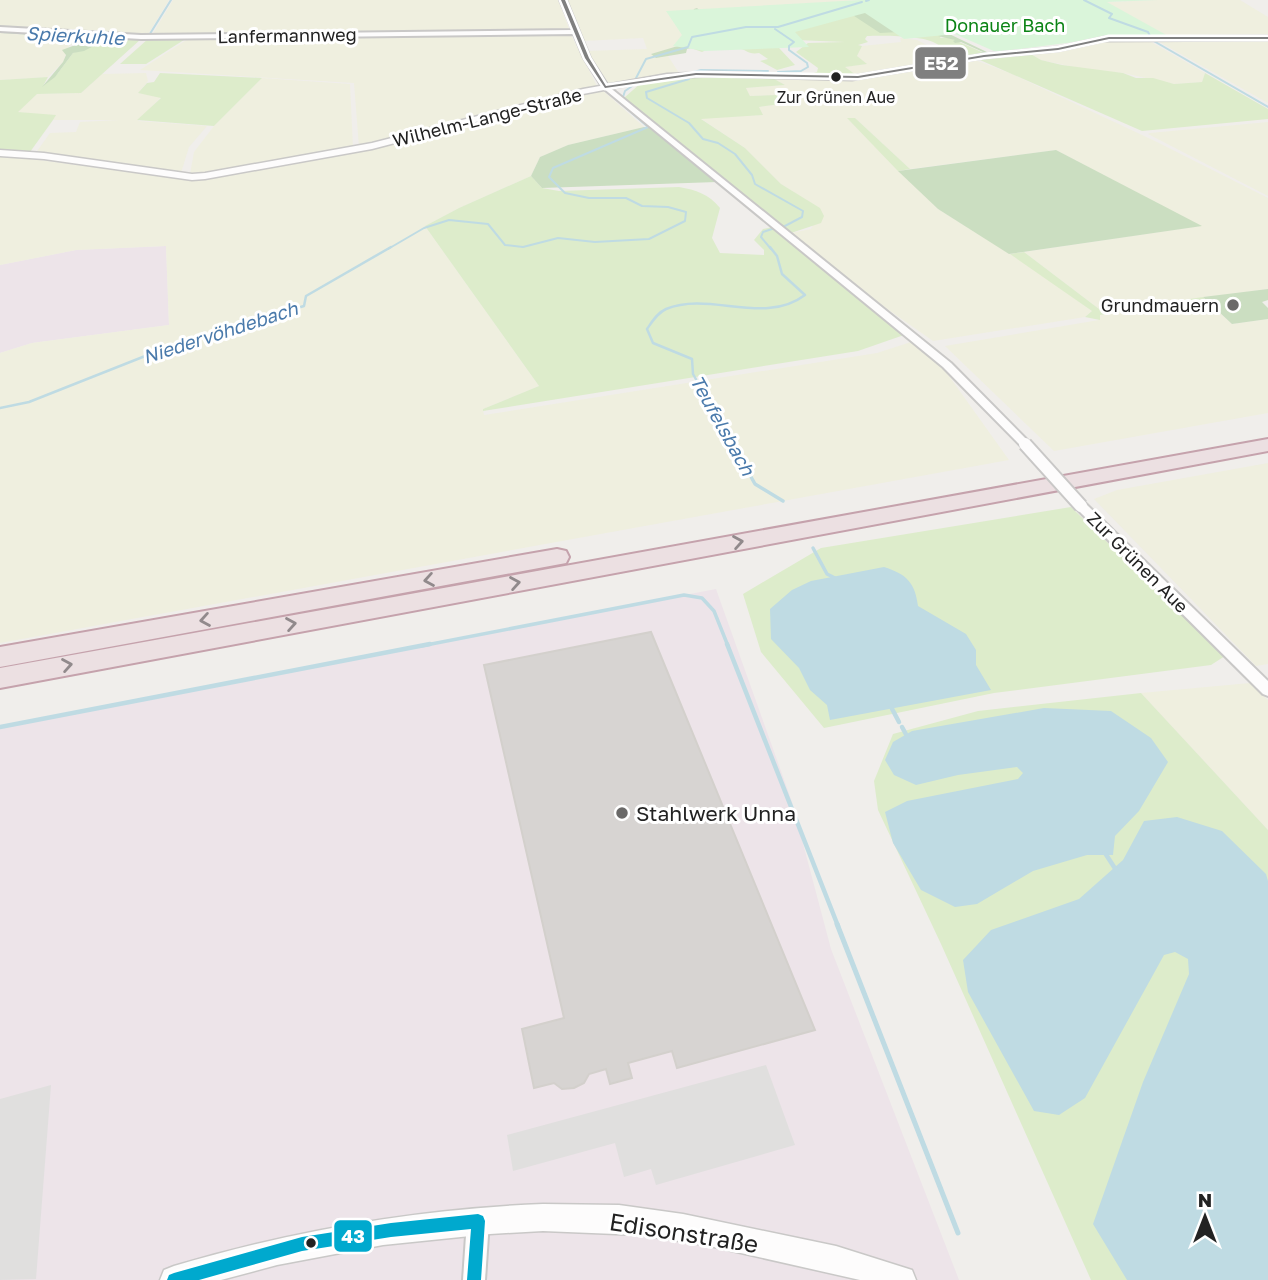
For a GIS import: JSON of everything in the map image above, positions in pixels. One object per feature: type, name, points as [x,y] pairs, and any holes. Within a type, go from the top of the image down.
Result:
[{"type":"highway","points":[[0,657],[1268,429]]},
{"type":"highway","points":[[0,678],[1268,446]]},
{"type":"street","name":"Zur Grünen Aue","points":[[563,0],[575,32],[598,79],[605,87],[947,365],[1025,444],[1081,506],[1268,690]]},
{"type":"street","name":"Lanfermannweg","points":[[0,29],[141,37],[575,32]]},
{"type":"street","name":"Wilhelm-Lange-Straße","points":[[0,153],[44,156],[191,177],[205,176],[303,161],[372,146],[605,87],[696,74],[852,78],[984,56],[1065,48],[1104,39],[1268,38]]},
{"type":"street","name":"Edisonstraße","points":[[174,1280],[302,1244],[478,1221],[597,1218],[685,1227],[864,1266],[902,1280]]},
{"type":"street","points":[[474,1280],[478,1221]]},
{"type":"shaded area","points":[[166,246],[169,325],[32,343],[0,353],[0,265],[76,250]]},
{"type":"shaded area","points":[[716,589],[792,802],[831,949],[959,1280],[0,1280],[0,727]]},
{"type":"shaded area","points":[[766,1065],[795,1145],[656,1185],[651,1169],[624,1177],[615,1143],[513,1171],[507,1135]]},
{"type":"shaded area","points":[[51,1085],[36,1279],[0,1280],[0,1099]]},
{"type":"green space","points":[[0,0],[169,0],[147,36],[0,28]]},
{"type":"green space","points":[[173,0],[558,0],[570,31],[152,35]]},
{"type":"green space","points":[[566,0],[859,2],[721,30],[697,8],[681,45],[652,54],[656,58],[668,56],[679,73],[607,83],[599,79],[585,51],[647,49],[643,38],[583,41]]},
{"type":"green space","name":"Donauer Bach","points":[[860,0],[1158,0],[1107,2],[1170,37],[1113,37],[996,52],[955,34],[904,39],[865,13],[795,32],[809,47],[705,51],[673,46],[682,35],[666,11]]},
{"type":"green space","points":[[869,0],[918,19],[991,54],[971,55],[983,52],[938,36],[941,35],[880,33],[845,10],[687,49],[686,53],[656,58],[651,54],[681,45],[694,9],[697,8],[722,30]]},
{"type":"green space","points":[[1240,0],[1268,17],[1268,36],[1155,36],[1092,3]]},
{"type":"green space","points":[[845,10],[898,32],[942,35],[940,38],[948,37],[984,53],[955,59],[928,40],[902,36],[867,36],[865,39],[868,42],[858,45],[862,46],[857,56],[867,64],[845,67],[856,75],[807,75],[817,72],[818,68],[796,52],[808,43],[845,42],[796,40],[788,27]]},
{"type":"green space","points":[[0,30],[143,37],[109,38],[84,51],[73,53],[55,77],[42,87],[63,62],[66,55],[62,50],[78,44],[83,38],[0,33]]},
{"type":"green space","points":[[0,33],[84,38],[69,46],[63,62],[48,77],[0,80]]},
{"type":"green space","points":[[570,33],[597,86],[359,147],[354,83],[140,70],[191,37]]},
{"type":"green space","points":[[773,34],[785,41],[779,48],[795,65],[777,70],[760,61],[768,59],[759,53],[737,48],[702,52],[691,48],[698,47],[697,42],[709,37]]},
{"type":"green space","points":[[109,38],[141,39],[81,93],[37,94],[18,112],[56,115],[53,120],[30,152],[0,151],[0,80],[48,77],[43,86],[58,73],[73,53]]},
{"type":"green space","points":[[187,38],[146,64],[120,64],[148,39]]},
{"type":"green space","points":[[900,38],[917,40],[955,59],[856,75],[844,67],[866,64],[857,56],[862,46],[901,42]]},
{"type":"green space","points":[[1144,38],[1205,73],[1202,82],[1174,84],[1123,73],[1088,70],[1041,60],[1028,52],[1100,40]]},
{"type":"green space","points":[[1156,40],[1268,40],[1268,103]]},
{"type":"green space","points":[[1029,53],[1041,60],[1062,65],[1123,73],[1136,78],[1153,78],[1174,84],[1202,82],[1205,73],[1268,109],[1268,119],[1142,131],[980,60]]},
{"type":"green space","points":[[975,60],[1012,74],[1157,142],[1268,198],[1268,289],[1103,312],[1024,252],[1200,226],[1056,150],[910,169],[855,118],[848,119],[938,209],[1031,267],[1092,311],[1085,317],[933,341],[886,308],[791,233],[811,229],[820,209],[781,184],[745,148],[700,118],[762,115],[758,107],[787,103],[776,95],[750,96],[746,88],[785,85],[769,76],[835,81]]},
{"type":"green space","points":[[146,73],[148,81],[138,93],[161,97],[138,121],[207,126],[189,147],[181,173],[35,154],[50,133],[76,132],[80,122],[119,120],[53,120],[55,116],[17,112],[37,94],[81,93],[102,74]]},
{"type":"green space","points":[[160,73],[262,78],[214,126],[137,120],[161,98],[138,93],[147,83],[154,82]]},
{"type":"green space","points":[[686,76],[769,76],[785,85],[746,88],[750,96],[776,95],[788,103],[759,107],[763,115],[701,119],[745,148],[781,184],[820,208],[824,216],[821,223],[791,233],[624,98],[642,82]]},
{"type":"green space","points":[[262,78],[350,84],[353,148],[270,165],[190,174],[194,152],[214,126]]},
{"type":"green space","points":[[601,89],[644,127],[568,145],[540,157],[531,176],[425,226],[539,386],[483,409],[484,415],[877,353],[911,342],[944,369],[1009,460],[0,643],[0,353],[32,343],[169,325],[166,246],[76,250],[0,265],[0,155],[186,179],[315,160],[377,147]]},
{"type":"green space","points":[[847,118],[855,118],[910,169],[898,171]]},
{"type":"green space","points":[[1268,122],[1268,196],[1148,134],[1150,133]]},
{"type":"green space","points":[[644,127],[652,128],[717,182],[542,188],[531,176],[540,157],[568,145]]},
{"type":"green space","points":[[1056,150],[1202,226],[1009,254],[938,209],[898,171]]},
{"type":"green space","points":[[531,176],[542,188],[559,191],[679,187],[702,193],[720,208],[712,238],[720,253],[764,255],[764,250],[754,240],[763,229],[773,227],[904,335],[858,351],[483,411],[539,386],[425,226]]},
{"type":"green space","points":[[1024,252],[1103,312],[1203,297],[1205,299],[1100,315],[1100,320],[1085,317],[1092,311],[1010,254]]},
{"type":"green space","points":[[1268,289],[1268,300],[1262,302],[1268,308],[1268,319],[1232,324],[1203,297]]},
{"type":"green space","points":[[1205,299],[1232,324],[1268,319],[1268,413],[1054,451],[945,346],[1099,320],[1100,315]]},
{"type":"green space","points":[[1268,463],[1268,664],[1256,666],[1094,499],[1117,490]]},
{"type":"green space","points":[[1071,507],[1225,656],[1211,665],[994,693],[824,728],[761,652],[743,594],[821,548]]},
{"type":"green space","points":[[1250,683],[1268,700],[1268,830],[1141,693]]},
{"type":"green space","points":[[1141,693],[1268,830],[1268,1280],[1091,1280],[878,810],[874,781],[893,734],[978,711]]},
{"type":"water","points":[[884,567],[908,580],[915,591],[918,606],[966,634],[976,650],[976,665],[991,690],[830,720],[827,705],[810,690],[799,668],[771,639],[770,609],[792,590],[811,581]]},
{"type":"water","points":[[1044,708],[1111,711],[1151,738],[1168,762],[1139,811],[1115,836],[1113,855],[1087,855],[1033,871],[977,904],[955,907],[921,890],[893,843],[885,812],[907,801],[1018,779],[1023,773],[1017,767],[958,775],[916,785],[894,775],[885,760],[893,742],[912,731]]},
{"type":"water","points":[[1177,817],[1222,831],[1266,874],[1268,881],[1268,1280],[1127,1280],[1093,1224],[1143,1082],[1189,974],[1188,959],[1175,952],[1164,955],[1085,1098],[1059,1115],[1034,1111],[968,992],[963,960],[991,930],[1079,899],[1123,860],[1144,821]]},
{"type":"building","name":"Stahlwerk Unna","points":[[651,632],[815,1030],[677,1068],[672,1051],[628,1063],[632,1078],[610,1084],[606,1069],[589,1074],[584,1083],[574,1088],[562,1089],[554,1083],[534,1088],[522,1029],[564,1018],[484,665]]},
{"type":"waterway","name":"Spierkuhle","points":[[148,37],[171,0]]},
{"type":"waterway","points":[[1084,0],[1112,14],[1109,18],[1148,32],[1152,40],[1268,107]]},
{"type":"waterway","name":"Niedervöhdebach","points":[[635,80],[646,59],[688,47],[692,37],[746,27],[778,27],[862,2]]},
{"type":"waterway","name":"Teufelsbach","points":[[775,29],[794,42],[789,46],[789,50],[807,63],[808,67],[801,71],[778,72]]},
{"type":"waterway","name":"Spierkuhle","points":[[0,30],[134,38]]},
{"type":"waterway","name":"Teufelsbach","points":[[690,73],[701,70],[768,71]]},
{"type":"waterway","name":"Teufelsbach","points":[[691,76],[689,79],[646,92],[647,98],[689,123],[703,139],[718,143],[735,154],[752,175],[755,184],[803,211],[802,217],[783,227]]},
{"type":"waterway","name":"Niedervöhdebach","points":[[623,97],[625,91],[635,84]]},
{"type":"waterway","name":"Niedervöhdebach","points":[[388,249],[424,228],[449,220],[488,224],[505,245],[523,247],[558,238],[595,242],[649,239],[685,221],[686,212],[668,207],[642,206],[626,198],[589,198],[565,193],[549,177],[553,168],[648,127],[617,100]]},
{"type":"waterway","name":"Teufelsbach","points":[[771,249],[761,237],[763,232],[775,228]]},
{"type":"waterway","name":"Niedervöhdebach","points":[[0,408],[29,402],[173,345],[304,306],[306,296],[391,247]]},
{"type":"waterway","name":"Teufelsbach","points":[[721,424],[693,374],[692,359],[653,343],[647,329],[663,311],[683,305],[772,308],[789,304],[805,295],[782,274],[777,256],[770,247]]},
{"type":"waterway","name":"Teufelsbach","points":[[720,422],[755,484],[783,501]]},
{"type":"waterway","name":"Teufelsbach","points":[[813,548],[827,574],[837,579]]},
{"type":"waterway","points":[[421,646],[684,595],[702,598],[714,611],[728,646]]},
{"type":"waterway","points":[[0,727],[430,644]]},
{"type":"waterway","points":[[727,644],[838,926]]},
{"type":"waterway","name":"Teufelsbach","points":[[890,705],[899,722]]},
{"type":"waterway","name":"Teufelsbach","points":[[902,727],[908,738]]},
{"type":"waterway","name":"Teufelsbach","points":[[1105,853],[1116,870]]},
{"type":"waterway","points":[[837,924],[958,1233]]},
{"type":"transit line","name":"E52","points":[[563,0],[587,58],[605,87],[696,74],[858,77],[984,56],[1058,49],[1109,38],[1268,38]]},
{"type":"transit line","name":"43","points":[[174,1280],[302,1244],[391,1230],[478,1221],[474,1280]]},
{"type":"place","name":"Zur Grünen Aue","points":[[836,77]]},
{"type":"place","name":"Grundmauern","points":[[1233,305]]},
{"type":"place","name":"Stahlwerk Unna","points":[[622,813]]}]
